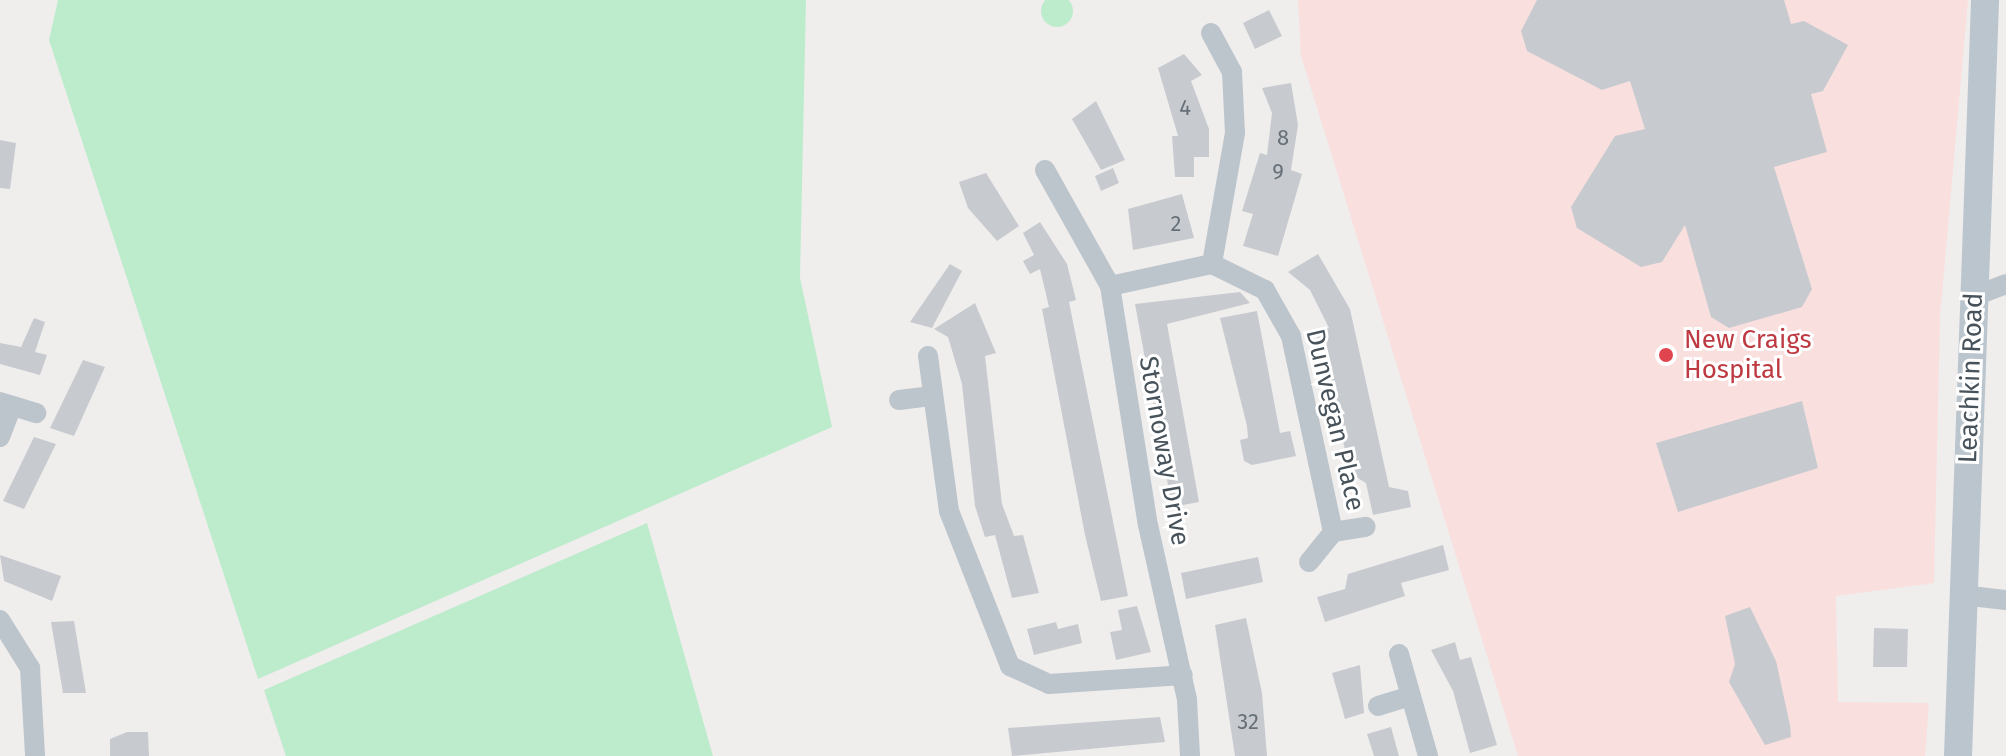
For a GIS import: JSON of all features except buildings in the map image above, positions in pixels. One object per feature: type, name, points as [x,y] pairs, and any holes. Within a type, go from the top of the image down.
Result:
[{"type":"street","name":"Leachkin Road","points":[[1958,756],[1985,0]]},
{"type":"street","points":[[1110,286],[1212,264],[1235,133],[1232,72],[1211,33]]},
{"type":"street","name":"Stornoway Drive","points":[[1045,170],[1110,286],[1148,525],[1183,675],[1190,756]]},
{"type":"street","name":"Dunvegan Place","points":[[1212,264],[1243,274],[1282,310],[1333,532]]},
{"type":"street","points":[[1975,296],[2006,284]]},
{"type":"street","points":[[928,356],[949,511],[1010,666],[1049,684],[1183,675]]},
{"type":"street","points":[[899,400],[933,396]]},
{"type":"street","points":[[0,437],[6,404],[36,413]]},
{"type":"street","name":"Dunvegan Place","points":[[1309,562],[1333,532],[1366,527]]},
{"type":"street","points":[[1962,595],[2006,600]]},
{"type":"street","points":[[0,620],[30,668],[35,756]]},
{"type":"street","points":[[1399,654],[1428,756]]},
{"type":"street","points":[[1378,706],[1411,696]]},
{"type":"shaded area","name":"New Craigs Hospital","points":[[1298,0],[1968,0],[1940,317],[1934,583],[1836,596],[1838,702],[1929,703],[1925,756],[1518,756],[1301,56]]},
{"type":"green space","points":[[1057,-5],[1068,0],[1073,11],[1068,22],[1057,27],[1046,22],[1041,11],[1046,0]]},
{"type":"green space","points":[[58,0],[806,0],[800,278],[832,427],[258,679],[49,40]]},
{"type":"green space","points":[[647,523],[713,756],[286,756],[264,690]]},
{"type":"place","name":"New Craigs Hospital","points":[[1666,355]]}]
